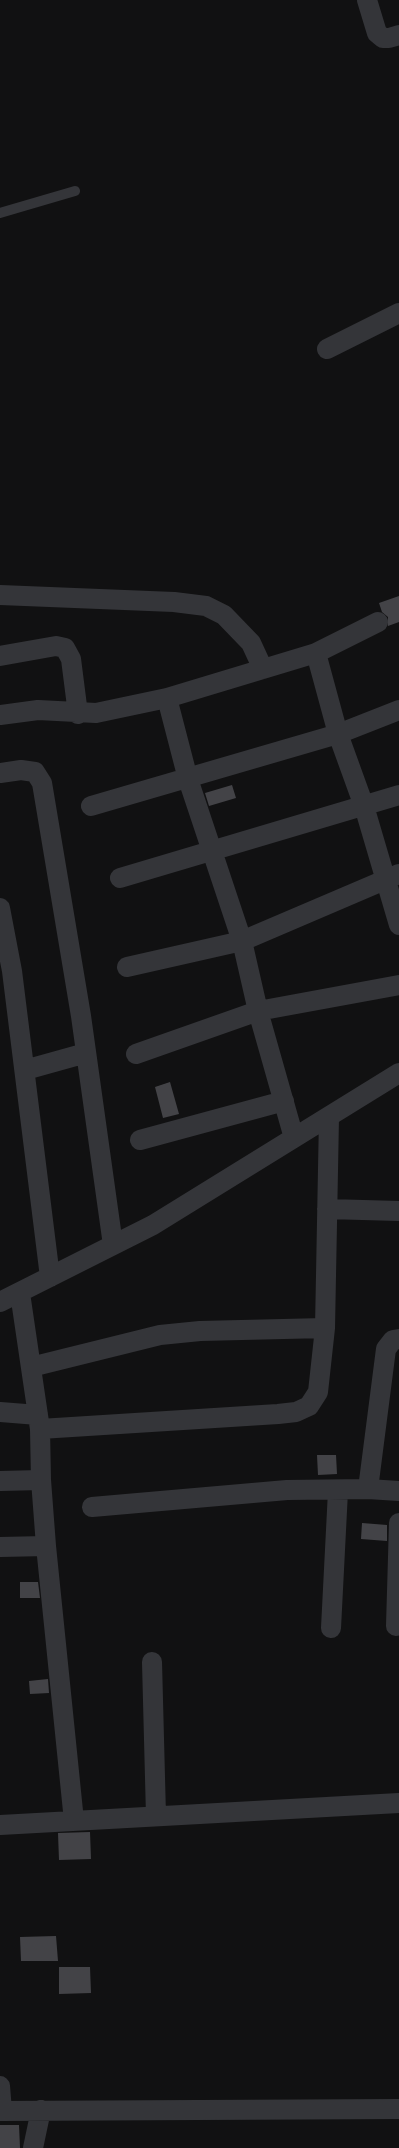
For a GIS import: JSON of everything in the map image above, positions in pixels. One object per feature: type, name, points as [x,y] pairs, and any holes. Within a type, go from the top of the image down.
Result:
[{"type":"street","points":[[367,0],[377,33],[383,38],[399,35]]},
{"type":"street","points":[[327,349],[399,313]]},
{"type":"street","points":[[0,596],[174,602],[206,606],[224,615],[251,643],[263,669]]},
{"type":"street","points":[[0,715],[38,710],[78,714],[96,713],[167,698],[316,653],[378,622]]},
{"type":"street","points":[[0,656],[56,646],[65,648],[71,659],[78,714]]},
{"type":"street","points":[[316,653],[338,734],[364,806],[392,876],[399,925]]},
{"type":"street","points":[[167,698],[188,779],[242,941],[258,1011],[294,1138]]},
{"type":"street","points":[[91,806],[188,779],[338,734],[399,710]]},
{"type":"street","points":[[0,773],[21,770],[35,772],[42,783],[86,1054],[113,1245]]},
{"type":"street","points":[[120,878],[399,795]]},
{"type":"street","points":[[127,967],[242,941],[392,876]]},
{"type":"street","points":[[0,908],[12,971],[50,1277]]},
{"type":"street","points":[[136,1054],[258,1011],[399,985]]},
{"type":"street","points":[[24,1070],[86,1054]]},
{"type":"street","points":[[0,1302],[153,1225],[399,1073]]},
{"type":"street","points":[[140,1140],[284,1101]]},
{"type":"street","points":[[0,1412],[39,1422],[296,1412],[309,1406],[318,1392],[324,1328],[329,1117]]},
{"type":"street","points":[[327,1208],[399,1211]]},
{"type":"street","points":[[20,1293],[39,1422],[41,1480],[46,1546],[74,1821]]},
{"type":"street","points":[[31,1367],[160,1335],[200,1331],[324,1328]]},
{"type":"street","points":[[368,1489],[386,1349],[393,1340],[399,1339]]},
{"type":"street","points":[[0,1481],[41,1480]]},
{"type":"street","points":[[92,1507],[287,1490],[338,1491],[368,1489],[399,1491]]},
{"type":"street","points":[[331,1628],[338,1491]]},
{"type":"street","points":[[396,1626],[399,1523]]},
{"type":"street","points":[[0,1548],[46,1546]]},
{"type":"street","points":[[152,1662],[156,1816]]},
{"type":"street","points":[[0,1825],[399,1803]]},
{"type":"street","points":[[0,2086],[1,2111],[399,2109]]},
{"type":"street","points":[[33,2148],[41,2110]]},
{"type":"lane","points":[[0,213],[75,190]]},
{"type":"building","points":[[399,596],[399,622],[388,626],[388,617],[382,612],[379,603]]},
{"type":"building","points":[[232,785],[236,798],[209,806],[205,793]]},
{"type":"building","points":[[170,1082],[179,1114],[163,1118],[155,1087]]},
{"type":"building","points":[[317,1455],[336,1455],[337,1474],[318,1475]]},
{"type":"building","points":[[362,1523],[387,1525],[387,1541],[361,1539]]},
{"type":"building","points":[[20,1582],[38,1582],[40,1598],[20,1598]]},
{"type":"building","points":[[48,1679],[49,1693],[30,1694],[29,1681]]},
{"type":"building","points":[[90,1832],[91,1859],[59,1860],[58,1833]]},
{"type":"building","points":[[56,1936],[58,1961],[21,1961],[20,1937]]},
{"type":"building","points":[[59,1967],[90,1967],[91,1993],[59,1994]]},
{"type":"building","points":[[0,2125],[19,2125],[20,2148],[0,2148]]}]
